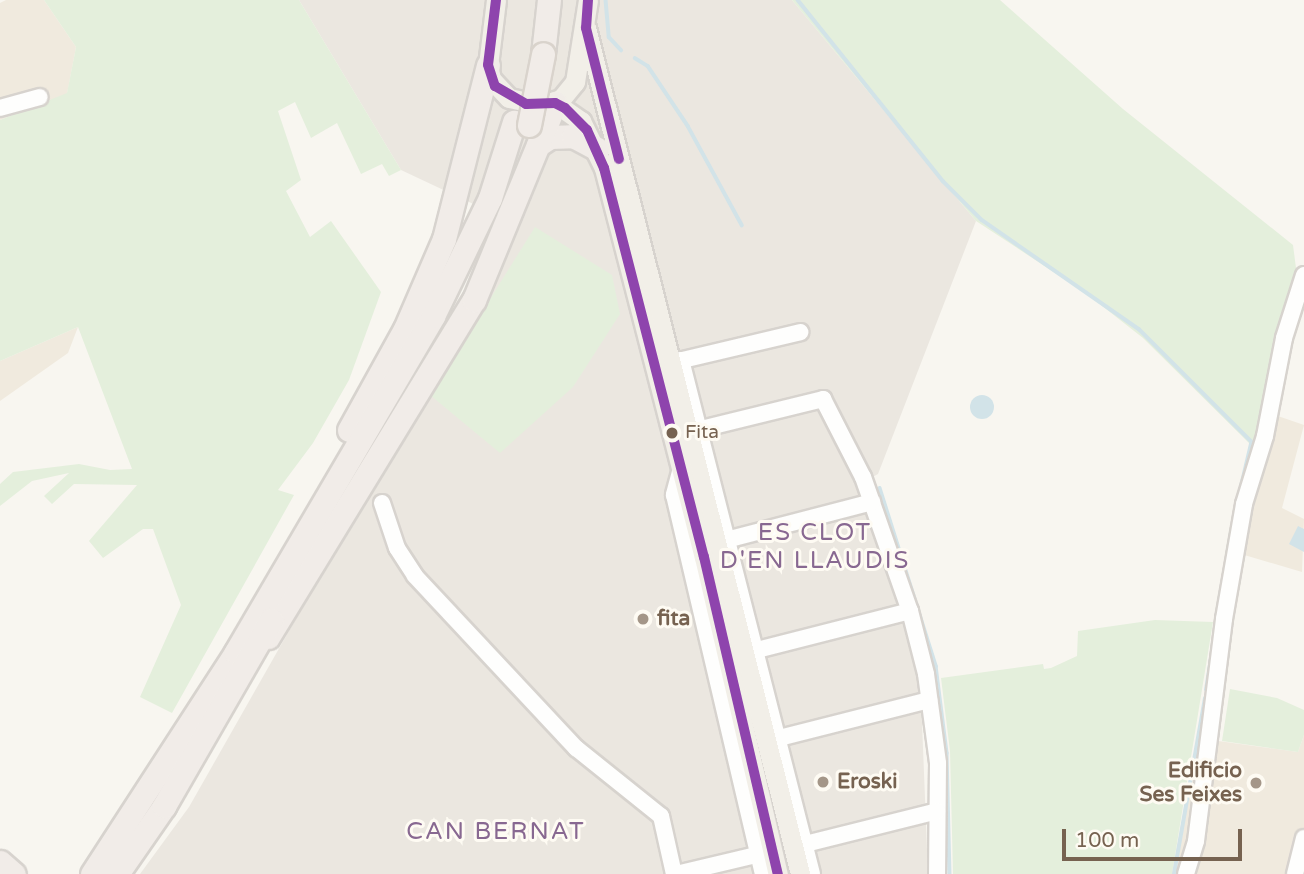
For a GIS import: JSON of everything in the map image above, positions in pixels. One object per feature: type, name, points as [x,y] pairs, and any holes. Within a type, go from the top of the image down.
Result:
[{"type":"highway","points":[[535,0],[536,52]]},
{"type":"highway","points":[[117,874],[164,806],[246,668],[466,284],[502,203],[527,131],[536,52],[549,0]]},
{"type":"highway","points":[[92,874],[145,798],[220,671],[420,295],[444,239],[488,65]]},
{"type":"highway","points":[[220,671],[236,652],[452,281],[490,198],[527,131],[555,103]]},
{"type":"highway","points":[[527,131],[550,137],[573,136],[597,149]]},
{"type":"highway","points":[[0,862],[14,874]]},
{"type":"main road","points":[[496,0],[488,65],[495,86],[509,98],[543,106],[555,103],[575,82],[586,28],[588,0]]},
{"type":"main road","points":[[586,28],[676,362],[800,858]]},
{"type":"main road","points":[[555,103],[581,121],[597,149],[681,468],[766,853],[778,874]]},
{"type":"street","points":[[0,108],[40,97]]},
{"type":"street","points":[[1186,874],[1196,841],[1244,503],[1265,436],[1284,338],[1304,275]]},
{"type":"street","points":[[801,332],[676,362],[701,429],[730,539],[779,737],[800,858],[812,874]]},
{"type":"street","points":[[701,429],[823,399],[872,502],[910,611],[929,700],[938,763],[937,874]]},
{"type":"street","points":[[730,539],[872,502]]},
{"type":"street","points":[[382,503],[397,548],[415,576],[576,748],[661,816],[675,874],[766,853],[800,858],[937,811]]},
{"type":"street","points":[[757,650],[910,611]]},
{"type":"street","points":[[779,737],[929,700]]},
{"type":"street","points":[[1295,874],[1304,838]]},
{"type":"street","points":[[762,874],[766,853]]},
{"type":"shaded area","points":[[6,0],[44,0],[76,47],[67,94],[0,120],[0,3]]},
{"type":"shaded area","points":[[299,0],[792,0],[976,221],[878,474],[858,485],[920,672],[928,874],[140,874],[189,807],[335,550],[479,311],[520,226],[401,170]]},
{"type":"shaded area","points":[[78,327],[68,353],[0,401],[0,361]]},
{"type":"shaded area","points":[[982,395],[990,399],[994,407],[990,415],[982,419],[974,415],[970,407],[974,399]]},
{"type":"shaded area","points":[[1275,415],[1304,425],[1282,508],[1304,519],[1302,572],[1241,554],[1246,520]]},
{"type":"shaded area","points":[[1298,526],[1304,529],[1304,552],[1289,544]]},
{"type":"shaded area","points":[[1304,735],[1304,874],[1172,874],[1197,738],[1298,752]]},
{"type":"green space","points":[[44,0],[299,0],[401,170],[389,176],[382,164],[361,174],[337,123],[311,138],[295,102],[278,111],[301,180],[286,191],[310,237],[331,221],[381,292],[349,380],[313,443],[278,490],[294,495],[172,713],[140,697],[181,605],[153,529],[143,529],[103,558],[89,541],[137,485],[74,484],[52,504],[44,496],[69,473],[32,481],[0,506],[0,484],[13,472],[79,464],[110,470],[132,469],[78,327],[0,361],[0,120],[67,93],[76,47]]},
{"type":"green space","points":[[792,0],[1000,0],[1123,109],[1293,245],[1296,268],[1253,447],[1143,338],[1087,294],[976,221]]},
{"type":"green space","points":[[535,227],[612,275],[620,314],[573,387],[500,453],[430,395]]},
{"type":"green space","points":[[1155,620],[1213,622],[1172,874],[953,874],[950,751],[941,678],[1043,664],[1044,669],[1051,668],[1077,656],[1078,631]]},
{"type":"green space","points":[[1230,689],[1277,698],[1304,710],[1304,735],[1298,752],[1222,741]]},
{"type":"waterway","points":[[606,0],[609,37],[621,50]]},
{"type":"waterway","points":[[798,0],[943,181],[982,220],[1139,329],[1252,442],[1239,497]]},
{"type":"waterway","points":[[635,58],[648,66],[688,126],[742,225]]},
{"type":"waterway","points":[[880,488],[936,666],[947,753],[950,874]]},
{"type":"waterway","points":[[1206,690],[1211,659]]},
{"type":"waterway","points":[[1174,874],[1205,699]]},
{"type":"transit line","points":[[496,0],[488,65],[495,86],[526,104],[555,103],[565,108],[587,130],[604,168],[704,557],[778,874]]},
{"type":"transit line","points":[[588,0],[586,28],[619,159]]},
{"type":"place","name":"Fita","points":[[672,433]]},
{"type":"place","name":"fita","points":[[643,619]]},
{"type":"place","name":"Eroski","points":[[823,782]]},
{"type":"place","name":"Edificio Ses Feixes","points":[[1256,783]]},
{"type":"district","name":"ES CLOT D'EN LLAUDIS","points":[[815,547]]},
{"type":"district","name":"CAN BERNAT","points":[[496,832]]}]
